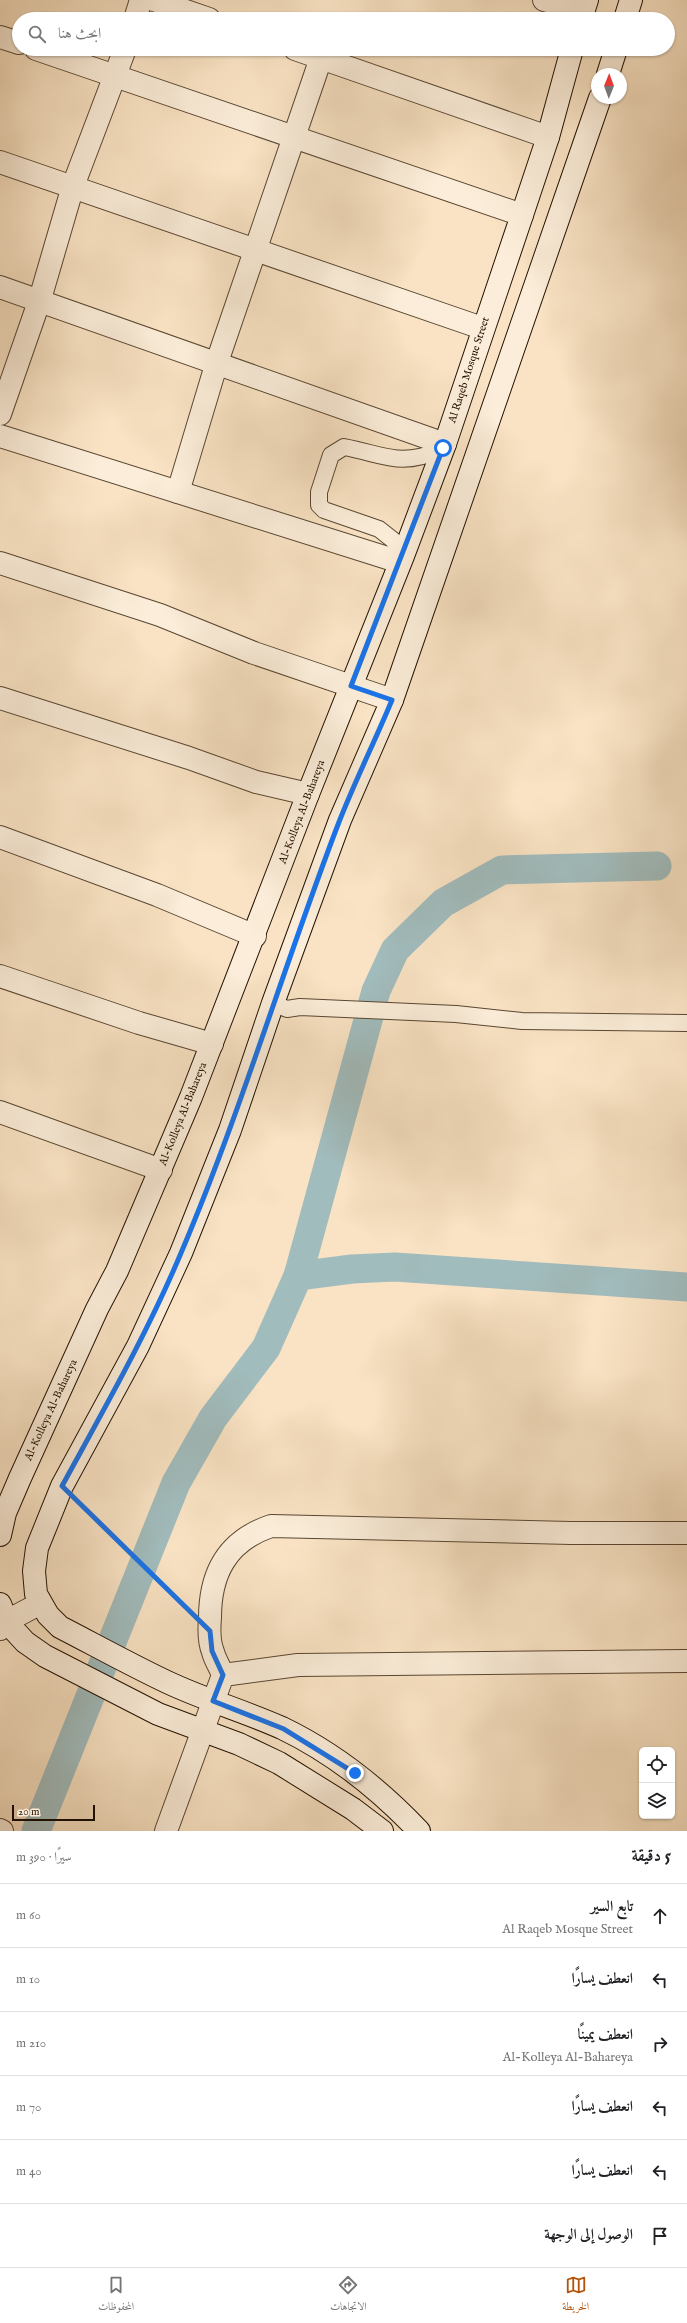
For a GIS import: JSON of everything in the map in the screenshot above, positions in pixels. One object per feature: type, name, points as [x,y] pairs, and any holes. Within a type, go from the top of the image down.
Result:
[{"type":"street","points":[[137,12],[141,0]]},
{"type":"street","points":[[154,0],[188,12]]},
{"type":"street","points":[[544,0],[583,10]]},
{"type":"street","points":[[627,12],[631,0]]},
{"type":"street","points":[[0,37],[12,41]]},
{"type":"street","points":[[58,56],[522,215]]},
{"type":"street","points":[[0,414],[40,299],[73,186],[123,56]]},
{"type":"street","points":[[315,56],[548,137]]},
{"type":"street","name":"Al Raqeb Mosque Street","points":[[351,686],[444,446],[482,328],[548,137],[570,56]]},
{"type":"street","points":[[610,68],[614,56]]},
{"type":"street","points":[[178,492],[217,362],[321,58]]},
{"type":"street","points":[[419,1831],[396,1807],[355,1773],[312,1745],[252,1715],[167,1682],[60,1627],[39,1604],[34,1582],[34,1560],[37,1548],[62,1486],[138,1346],[181,1253],[230,1130],[273,1003],[340,820],[392,700],[598,104]]},
{"type":"street","points":[[0,162],[482,328]]},
{"type":"street","points":[[0,287],[40,299],[217,362],[444,446]]},
{"type":"street","points":[[0,436],[178,492],[401,559]]},
{"type":"street","points":[[0,563],[160,614],[254,653],[392,700]]},
{"type":"street","name":"Al-Kolleya Al-Bahareya","points":[[0,1535],[5,1513],[20,1478],[97,1309],[117,1271],[161,1170],[255,936],[308,794],[351,686]]},
{"type":"street","points":[[0,698],[189,758],[256,782],[308,794]]},
{"type":"street","points":[[0,837],[157,896],[255,936]]},
{"type":"street","points":[[0,976],[139,1023],[212,1044]]},
{"type":"street","points":[[0,1112],[161,1170]]},
{"type":"street","points":[[166,1831],[204,1731],[223,1675],[212,1651],[210,1631],[210,1596],[221,1565],[232,1548],[257,1531],[271,1526],[571,1533],[687,1534]]},
{"type":"street","points":[[39,1604],[2,1618],[24,1642],[45,1656],[158,1714],[239,1744],[279,1763],[353,1809],[382,1831]]},
{"type":"street","points":[[223,1675],[298,1664],[687,1661]]},
{"type":"lane","points":[[401,559],[393,540],[379,529],[324,510],[319,505],[319,492],[331,455],[337,449],[344,447],[385,458],[404,460],[424,457],[444,446]]},
{"type":"lane","points":[[273,1003],[287,1009],[300,1007],[456,1014],[522,1021],[687,1023]]},
{"type":"path","points":[[62,1486],[210,1631]]},
{"type":"waterway","points":[[36,1831],[176,1483],[213,1418],[266,1348],[298,1276],[376,991],[395,950],[443,903],[502,870],[657,866]]},
{"type":"waterway","points":[[298,1276],[352,1269],[395,1267],[687,1287]]},
{"type":"route","points":[[355,1773],[284,1729],[252,1715],[213,1701],[223,1675],[212,1651],[210,1631],[62,1486],[138,1346],[181,1253],[230,1130],[256,1058],[273,1003],[340,820],[392,700],[351,686],[403,556],[443,448]]}]
